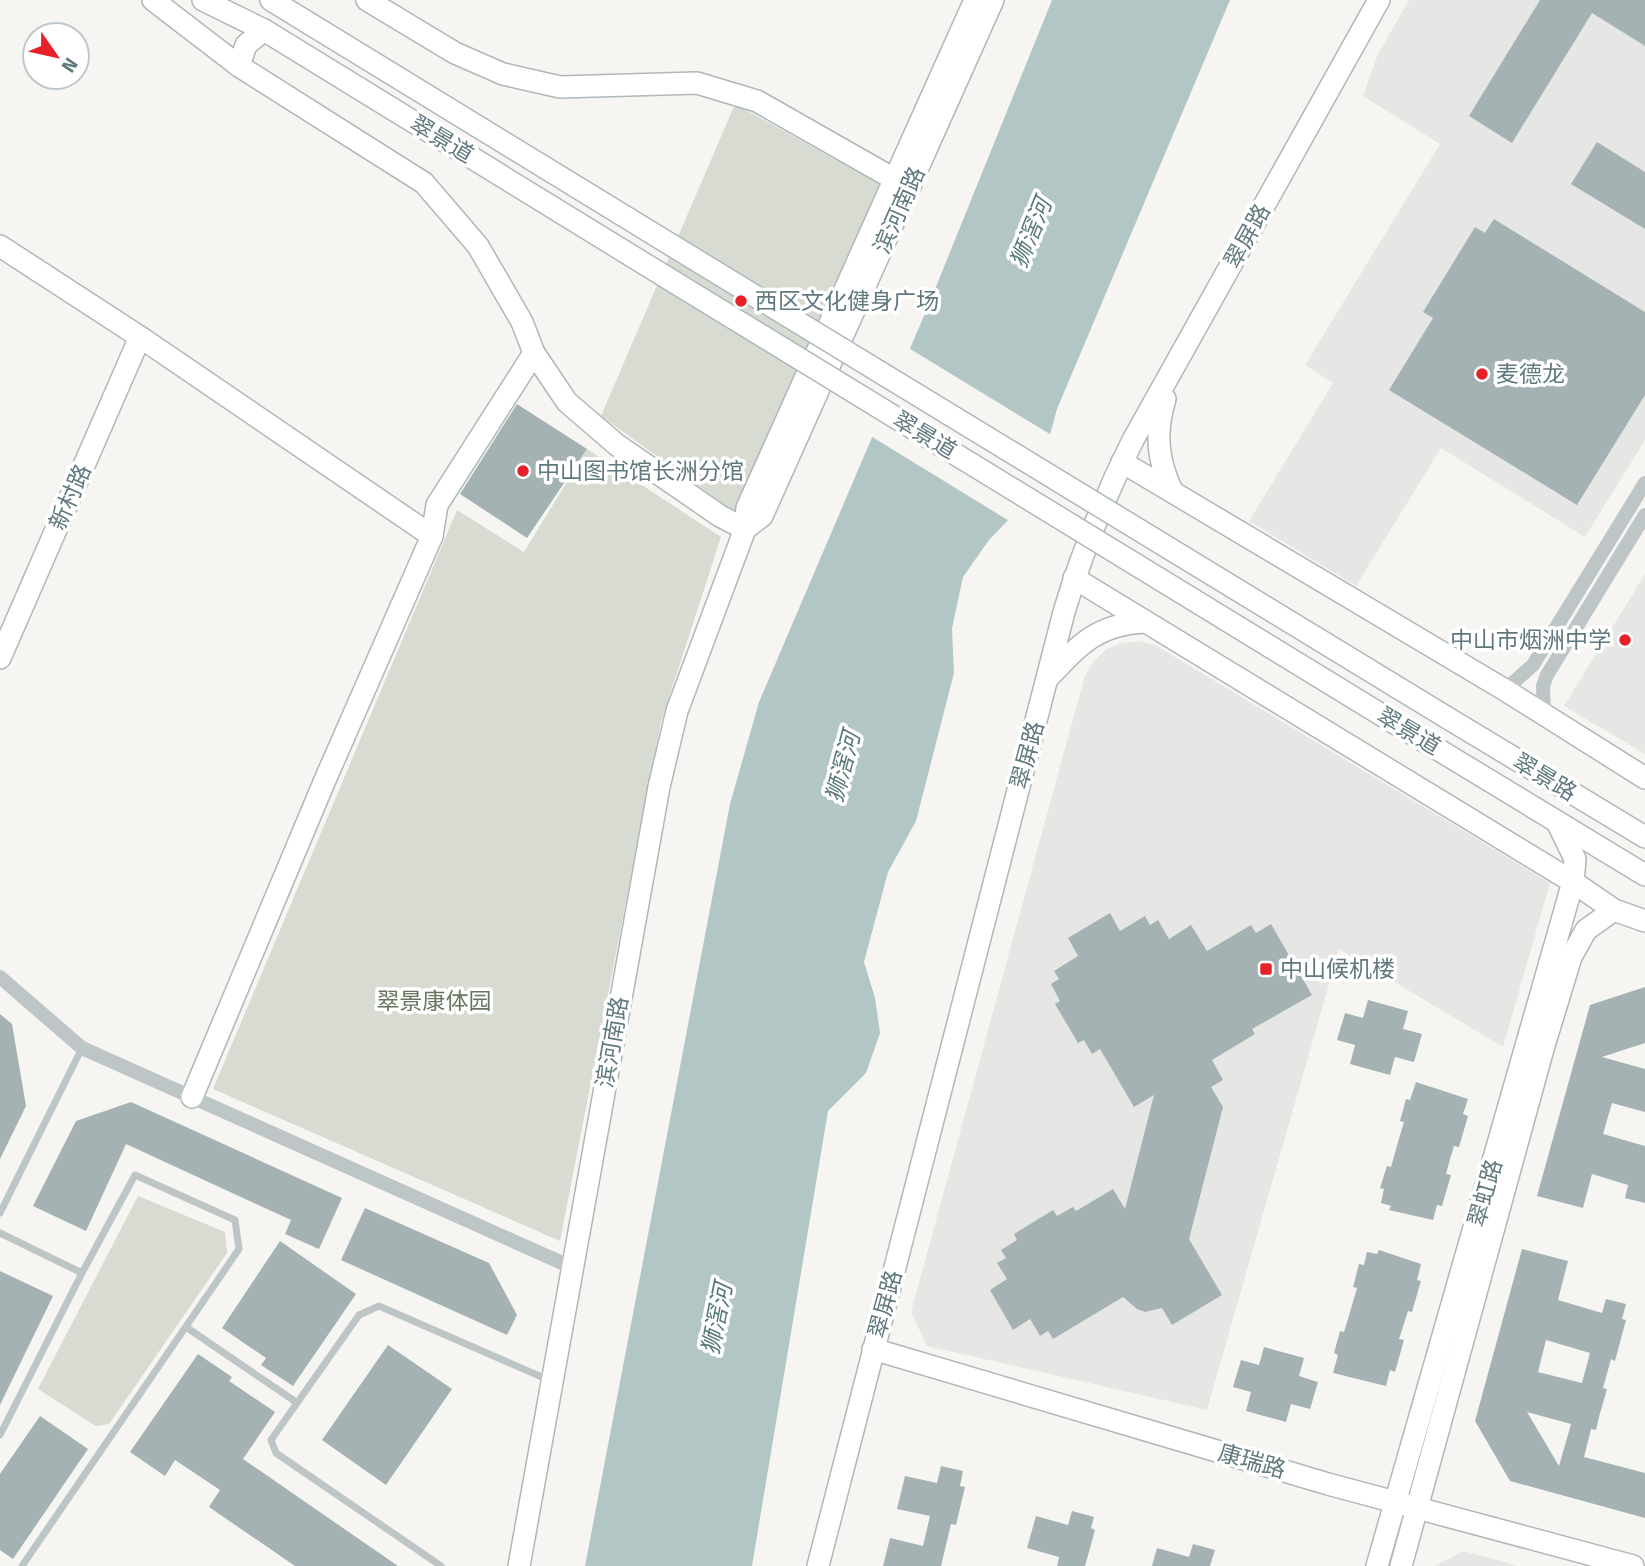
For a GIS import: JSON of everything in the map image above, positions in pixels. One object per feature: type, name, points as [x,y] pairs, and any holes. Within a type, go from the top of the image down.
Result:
[{"type":"street","points":[[153,0],[239,66],[424,183],[478,246],[522,322],[534,353],[567,402],[617,445],[720,516],[745,529]]},
{"type":"street","name":"翠景道","points":[[203,0],[264,30],[1645,875]]},
{"type":"street","points":[[368,0],[455,53],[503,74],[560,87],[697,83],[757,101],[902,182]]},
{"type":"street","name":"滨河南路","points":[[519,1566],[659,787],[677,710],[745,529],[762,516],[975,0]]},
{"type":"street","name":"滨河南路","points":[[902,182],[993,0]]},
{"type":"street","name":"翠屏路","points":[[818,1566],[1074,578],[1094,524],[1122,462],[1379,0]]},
{"type":"street","name":"翠景路","points":[[280,2],[673,246],[1645,837]]},
{"type":"street","points":[[239,66],[246,45],[264,30]]},
{"type":"street","points":[[0,246],[140,337],[432,536]]},
{"type":"street","name":"新村路","points":[[0,658],[140,337]]},
{"type":"street","points":[[192,1097],[432,536],[437,505],[534,353]]},
{"type":"street","points":[[1172,491],[1161,465],[1157,437],[1159,418],[1173,367]]},
{"type":"street","points":[[1122,462],[1505,690],[1645,778]]},
{"type":"street","points":[[1505,690],[1533,665],[1645,482]]},
{"type":"street","points":[[1544,714],[1543,687],[1546,675],[1645,515]]},
{"type":"street","points":[[1074,578],[1573,882],[1614,910],[1645,921]]},
{"type":"street","points":[[1046,679],[1088,638],[1115,625],[1145,622]]},
{"type":"street","name":"翠虹路","points":[[1377,1566],[1573,882],[1575,859],[1557,822]]},
{"type":"street","name":"翠虹路","points":[[1401,1566],[1543,1049],[1571,957],[1586,930],[1614,910]]},
{"type":"street","points":[[0,977],[82,1048],[571,1268]]},
{"type":"street","name":"康瑞路","points":[[873,1349],[1394,1502],[1633,1566]]},
{"type":"lane","points":[[0,1213],[82,1048]]},
{"type":"lane","points":[[0,1436],[135,1175],[235,1220],[239,1249],[22,1566]]},
{"type":"lane","points":[[0,1233],[82,1273]]},
{"type":"lane","points":[[441,1566],[276,1453],[271,1440],[359,1315],[379,1306],[551,1382]]},
{"type":"lane","points":[[186,1327],[296,1402]]},
{"type":"shaded area","name":"麦德龙","points":[[1409,0],[1645,0],[1645,440],[1585,537],[1441,448],[1356,586],[1249,521],[1333,383],[1305,365],[1440,144],[1363,96],[1378,54]]},
{"type":"shaded area","name":"中山市烟洲中学","points":[[1645,574],[1645,754],[1564,706]]},
{"type":"shaded area","points":[[1139,641],[1155,645],[1550,883],[1503,1047],[1339,949],[1207,1410],[927,1346],[911,1312],[1085,675],[1106,649]]},
{"type":"shaded area","points":[[1463,1551],[1508,1563],[1518,1566],[1435,1566]]},
{"type":"green space","name":"西区文化健身广场","points":[[735,104],[883,186],[736,513],[601,416]]},
{"type":"green space","name":"翠景康体园","points":[[587,449],[721,537],[661,722],[560,1241],[213,1089],[457,510],[524,552]]},
{"type":"green space","points":[[138,1196],[225,1232],[227,1253],[109,1424],[96,1426],[38,1389]]},
{"type":"water","name":"狮滘河","points":[[1052,0],[1230,0],[1057,409],[1034,493],[989,540],[963,577],[952,628],[954,673],[916,821],[888,872],[864,962],[875,998],[880,1033],[866,1073],[828,1111],[752,1566],[585,1566],[730,804],[759,702],[929,304]]},
{"type":"pier","points":[[907,347],[1053,436],[1037,495],[1011,522],[869,435]]},
{"type":"building","points":[[1540,0],[1645,0],[1645,46],[1592,13],[1512,143],[1469,116]]},
{"type":"building","points":[[1597,142],[1645,172],[1645,229],[1571,184]]},
{"type":"building","points":[[1494,219],[1645,312],[1645,395],[1577,505],[1389,390],[1433,318],[1423,312],[1475,227],[1485,233]]},
{"type":"building","name":"中山图书馆长洲分馆","points":[[517,404],[587,449],[527,538],[460,494]]},
{"type":"building","points":[[1110,913],[1120,931],[1145,916],[1150,925],[1158,920],[1169,939],[1191,925],[1207,951],[1251,925],[1256,933],[1271,924],[1312,995],[1252,1029],[1255,1034],[1212,1060],[1223,1080],[1211,1087],[1223,1107],[1189,1239],[1222,1295],[1172,1325],[1162,1308],[1145,1312],[1123,1297],[1053,1339],[1048,1331],[1040,1336],[1030,1319],[1013,1330],[990,1290],[1007,1279],[997,1263],[1006,1258],[1001,1250],[1017,1240],[1014,1234],[1053,1210],[1057,1216],[1073,1207],[1076,1211],[1113,1189],[1125,1209],[1154,1095],[1134,1107],[1100,1049],[1092,1054],[1084,1040],[1078,1043],[1055,1004],[1060,1001],[1051,984],[1059,979],[1054,971],[1078,956],[1068,938]]},
{"type":"building","points":[[1645,987],[1645,1043],[1602,1057],[1645,1069],[1645,1112],[1612,1103],[1603,1134],[1645,1146],[1645,1203],[1625,1198],[1628,1185],[1592,1174],[1583,1208],[1537,1196],[1590,1005]]},
{"type":"building","points":[[1368,1000],[1408,1011],[1403,1029],[1422,1034],[1414,1062],[1395,1057],[1390,1075],[1350,1064],[1355,1045],[1337,1040],[1345,1013],[1363,1018]]},
{"type":"building","points":[[0,1014],[12,1024],[26,1106],[0,1159]]},
{"type":"building","points":[[1416,1082],[1468,1099],[1463,1114],[1468,1116],[1459,1147],[1454,1146],[1446,1174],[1451,1175],[1442,1206],[1437,1205],[1433,1220],[1389,1210],[1391,1206],[1381,1203],[1384,1189],[1380,1188],[1387,1166],[1391,1167],[1404,1122],[1400,1121],[1406,1099],[1410,1100]]},
{"type":"building","points":[[131,1102],[342,1198],[319,1249],[285,1234],[291,1220],[126,1144],[86,1231],[33,1206],[76,1121]]},
{"type":"building","points":[[365,1208],[489,1263],[517,1315],[507,1335],[341,1260]]},
{"type":"building","points":[[280,1241],[356,1294],[293,1386],[261,1365],[266,1358],[222,1328]]},
{"type":"building","points":[[1522,1249],[1568,1261],[1558,1300],[1602,1313],[1606,1299],[1626,1304],[1622,1319],[1626,1320],[1615,1361],[1611,1359],[1603,1388],[1607,1389],[1596,1430],[1591,1429],[1584,1457],[1645,1473],[1645,1518],[1510,1481],[1475,1421]],"holes":[[[1546,1340],[1590,1353],[1582,1383],[1538,1372]],[[1527,1412],[1571,1424],[1559,1466]]]},
{"type":"building","points":[[1379,1250],[1421,1264],[1417,1280],[1421,1281],[1412,1312],[1408,1311],[1399,1339],[1404,1340],[1395,1372],[1390,1370],[1386,1386],[1333,1373],[1338,1355],[1334,1353],[1340,1331],[1344,1332],[1357,1288],[1353,1287],[1359,1264],[1364,1265],[1367,1252],[1377,1254]]},
{"type":"building","points":[[0,1271],[53,1296],[0,1405]]},
{"type":"building","points":[[388,1345],[452,1389],[386,1485],[322,1440]]},
{"type":"building","points":[[1264,1347],[1304,1358],[1299,1376],[1318,1382],[1310,1409],[1291,1404],[1286,1422],[1246,1411],[1251,1392],[1233,1387],[1241,1360],[1259,1365]]},
{"type":"building","points":[[198,1354],[232,1377],[229,1381],[275,1412],[243,1459],[398,1566],[295,1566],[209,1507],[220,1490],[175,1460],[165,1476],[130,1452]]},
{"type":"building","points":[[40,1416],[88,1449],[13,1559],[0,1550],[0,1474]]},
{"type":"building","points":[[941,1466],[963,1471],[960,1486],[965,1487],[956,1525],[951,1524],[941,1566],[883,1566],[890,1538],[923,1546],[930,1516],[897,1509],[905,1476],[937,1483]]},
{"type":"building","points":[[1072,1511],[1094,1517],[1091,1528],[1095,1530],[1085,1566],[1057,1566],[1059,1557],[1027,1548],[1036,1516],[1068,1525]]},
{"type":"building","points":[[1193,1544],[1215,1550],[1210,1566],[1152,1566],[1157,1548],[1189,1557]]},
{"type":"place","name":"西区文化健身广场","points":[[741,301]]},
{"type":"place","name":"麦德龙","points":[[1482,374]]},
{"type":"place","name":"中山图书馆长洲分馆","points":[[523,471]]},
{"type":"place","name":"中山市烟洲中学","points":[[1625,640]]},
{"type":"place","name":"中山候机楼","points":[[1266,969]]}]
